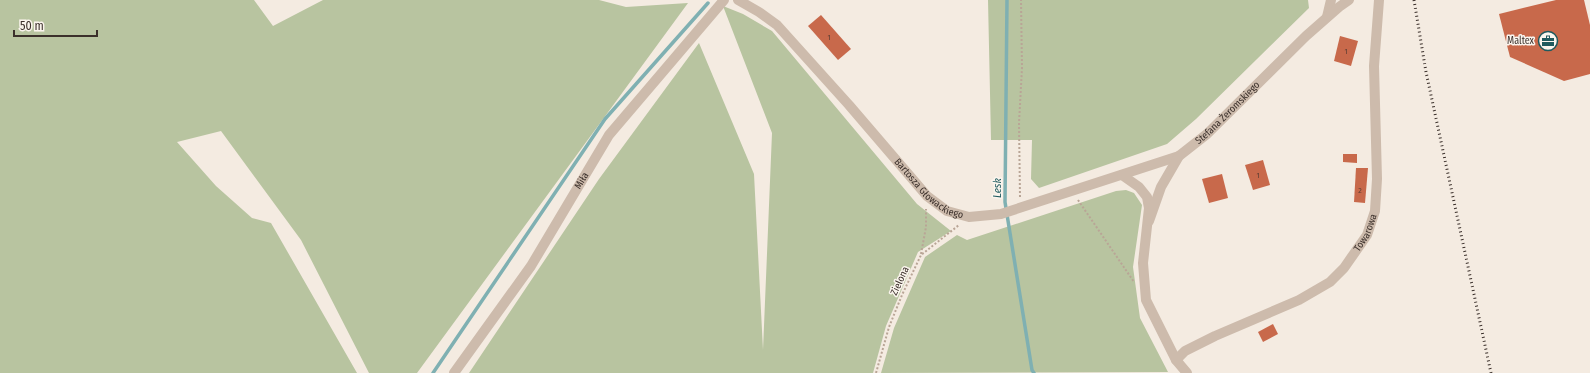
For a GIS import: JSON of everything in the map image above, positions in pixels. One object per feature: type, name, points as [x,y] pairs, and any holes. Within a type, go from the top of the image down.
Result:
[{"type":"street","name":"Miła","points":[[454,373],[531,266],[610,135],[724,0]]},
{"type":"street","name":"Bartosza Głowackiego","points":[[738,0],[760,12],[777,25],[849,105],[927,196],[947,211],[969,217],[1001,214],[1179,156]]},
{"type":"street","points":[[1327,17],[1331,0]]},
{"type":"street","name":"Stefana Żeromskiego","points":[[1149,221],[1161,187],[1179,156],[1207,134],[1306,36],[1349,0]]},
{"type":"street","name":"Towarowa","points":[[1176,360],[1185,351],[1215,336],[1299,300],[1330,282],[1344,268],[1367,235],[1375,211],[1377,180],[1374,66],[1379,0]]},
{"type":"street","name":"Stefana Żeromskiego","points":[[1122,175],[1139,187],[1147,198],[1149,221],[1143,263],[1146,300],[1176,360],[1187,373]]},
{"type":"path","points":[[1017,209],[1022,68],[1021,0]]},
{"type":"path","points":[[1072,192],[1146,300]]},
{"type":"path","points":[[921,255],[926,227],[927,196]]},
{"type":"path","name":"Zielona","points":[[876,373],[889,327],[921,255],[969,217]]},
{"type":"green space","points":[[0,0],[254,0],[273,26],[323,0],[599,0],[626,7],[688,3],[417,373],[369,373],[301,240],[221,131],[177,142],[216,186],[252,218],[271,223],[357,373],[0,373]]},
{"type":"green space","points":[[988,0],[1308,0],[1309,8],[1196,119],[1167,144],[1039,188],[1031,179],[1032,140],[991,140]]},
{"type":"green space","points":[[723,6],[743,14],[772,31],[917,204],[951,231],[918,252],[886,326],[873,373],[469,373],[599,179],[699,43],[754,174],[763,350],[772,133]]},
{"type":"green space","points":[[1126,190],[1134,193],[1142,205],[1133,267],[1140,318],[1168,372],[881,373],[894,328],[925,257],[957,235],[967,240],[1116,191]]},
{"type":"building","name":"Maltex","points":[[1556,0],[1584,0],[1590,25],[1590,74],[1564,81],[1510,57],[1499,14]]},
{"type":"building","points":[[821,15],[851,49],[838,60],[808,26]]},
{"type":"building","points":[[1340,36],[1358,41],[1351,66],[1334,61]]},
{"type":"building","points":[[1343,154],[1357,154],[1357,163],[1343,162]]},
{"type":"building","points":[[1263,160],[1270,185],[1253,190],[1245,165]]},
{"type":"building","points":[[1356,168],[1368,168],[1365,203],[1354,202]]},
{"type":"building","points":[[1222,174],[1228,198],[1209,203],[1202,179]]},
{"type":"building","points":[[1273,324],[1278,334],[1263,342],[1258,332]]},
{"type":"waterway","name":"Lesk","points":[[1007,0],[1005,202],[1032,370],[1034,373]]},
{"type":"waterway","points":[[433,373],[605,119],[708,3]]},
{"type":"railway","points":[[1414,0],[1426,72],[1491,373]]},
{"type":"place","name":"Maltex","points":[[1548,41]]}]
